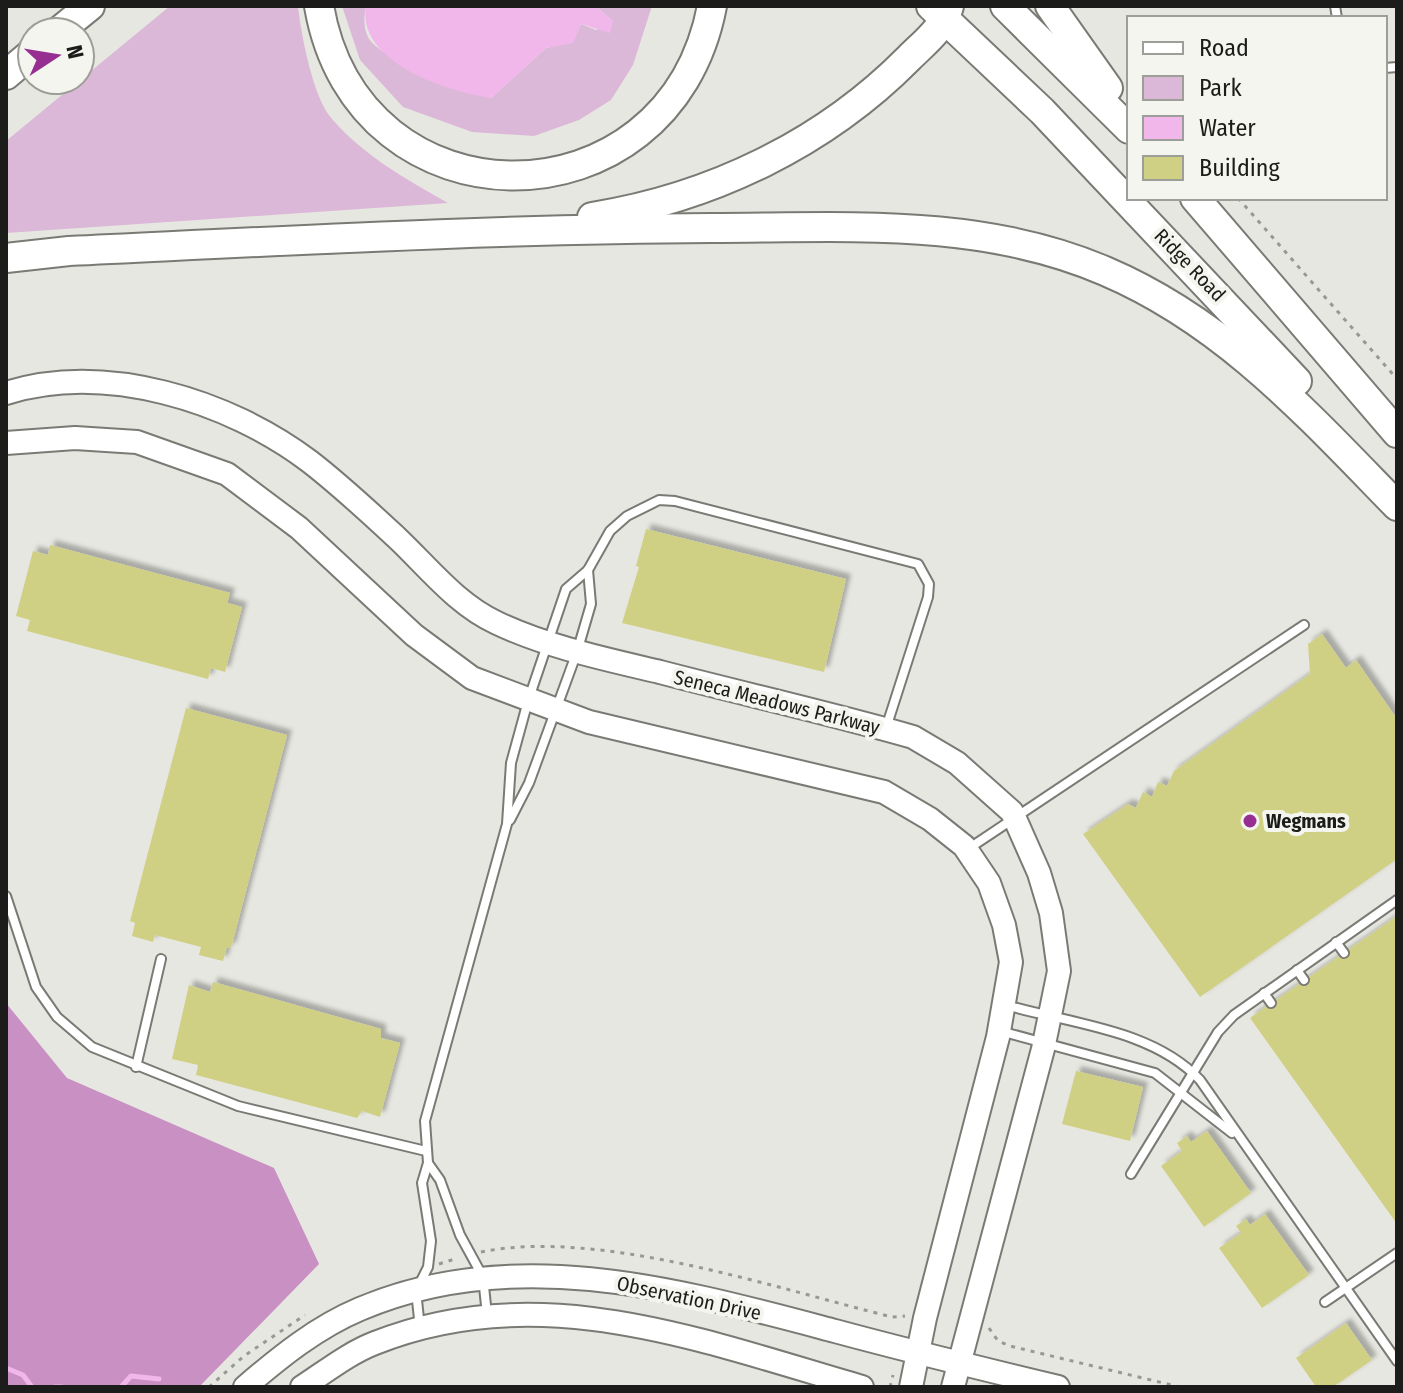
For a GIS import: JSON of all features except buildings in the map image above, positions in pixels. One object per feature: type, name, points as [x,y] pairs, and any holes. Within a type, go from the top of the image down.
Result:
[{"type":"highway","points":[[319,6],[322,28],[339,70],[353,96],[373,117],[409,145],[452,166],[490,177],[530,177],[587,165],[643,130],[682,86],[706,38],[712,6]]},
{"type":"highway","points":[[1005,6],[1127,127]]},
{"type":"highway","points":[[1050,6],[1127,115]]},
{"type":"highway","points":[[520,229],[611,214],[723,183],[821,133],[899,68],[942,11]]},
{"type":"highway","name":"Ridge Road","points":[[942,11],[1127,199]]},
{"type":"highway","name":"Ridge Road","points":[[1128,200],[1242,319],[1313,399],[1397,506]]},
{"type":"highway","points":[[1197,200],[1230,234],[1397,433]]},
{"type":"highway","points":[[6,258],[69,251],[520,229],[945,230],[1031,245],[1105,270],[1182,310],[1242,352],[1397,506]]},
{"type":"street","name":"Seneca Meadows Parkway","points":[[6,393],[31,385],[101,382],[150,389],[214,406],[308,460],[397,538],[445,588],[495,622],[577,652],[886,729],[939,750],[1015,818],[1027,839],[1051,913],[1059,971],[1045,1043],[953,1387]]},
{"type":"street","points":[[6,443],[75,438],[137,442],[227,474],[299,528],[414,635],[472,678],[555,712],[884,792],[930,819],[966,850],[989,883],[1004,925],[1011,962],[999,1031],[911,1387]]},
{"type":"street","name":"Observation Drive","points":[[245,1387],[310,1335],[360,1309],[416,1291],[483,1277],[562,1275],[661,1287],[1058,1387]]},
{"type":"street","name":"Observation Drive","points":[[302,1387],[373,1344],[421,1329],[487,1316],[569,1314],[640,1326],[862,1387]]},
{"type":"lane","points":[[487,1316],[483,1277],[460,1235],[440,1180],[428,1163],[425,1121],[507,824],[511,763],[528,701],[566,589],[588,570],[610,531],[636,510],[659,500],[694,505],[918,564],[929,584],[928,597],[886,729]]},
{"type":"lane","points":[[507,824],[529,783],[577,652],[591,604],[588,570]]},
{"type":"lane","points":[[966,850],[1304,625]]},
{"type":"lane","points":[[6,896],[36,987],[57,1017],[92,1047],[238,1106],[426,1151]]},
{"type":"lane","points":[[1131,1174],[1218,1032],[1234,1015],[1396,903]]},
{"type":"lane","points":[[1336,942],[1344,953]]},
{"type":"lane","points":[[136,1067],[161,959]]},
{"type":"lane","points":[[1297,970],[1304,980]]},
{"type":"lane","points":[[1264,993],[1271,1003]]},
{"type":"lane","points":[[1004,1005],[1156,1045],[1194,1073],[1397,1361]]},
{"type":"lane","points":[[999,1031],[1143,1069],[1182,1093],[1241,1142]]},
{"type":"lane","points":[[421,1329],[416,1291],[428,1267],[431,1241],[422,1183],[428,1163]]},
{"type":"lane","points":[[1325,1302],[1397,1253]]},
{"type":"path","points":[[1240,200],[1397,379]]},
{"type":"path","points":[[969,1327],[988,1327],[998,1341],[1010,1346],[1180,1387]]},
{"type":"green space","points":[[170,6],[298,6],[314,81],[332,119],[372,156],[448,203],[6,233],[6,141],[61,96],[96,96],[96,67]]},
{"type":"green space","points":[[342,6],[366,6],[364,22],[368,37],[389,55],[491,98],[546,48],[573,42],[581,24],[596,30],[613,21],[595,6],[652,6],[633,65],[611,100],[579,120],[534,136],[472,132],[403,107],[360,60]]},
{"type":"shaded area","points":[[6,1003],[67,1078],[274,1168],[319,1264],[199,1387],[6,1387]]},
{"type":"water","points":[[366,6],[595,6],[613,21],[610,33],[581,24],[573,43],[546,48],[491,98],[430,81],[390,58],[375,43],[367,26]]},
{"type":"waterway","points":[[6,1368],[23,1375],[32,1387]]},
{"type":"waterway","points":[[121,1387],[131,1376],[159,1379]]},
{"type":"waterway","points":[[55,1387],[62,1387]]},
{"type":"place","name":"Wegmans","points":[[1250,821]]}]
